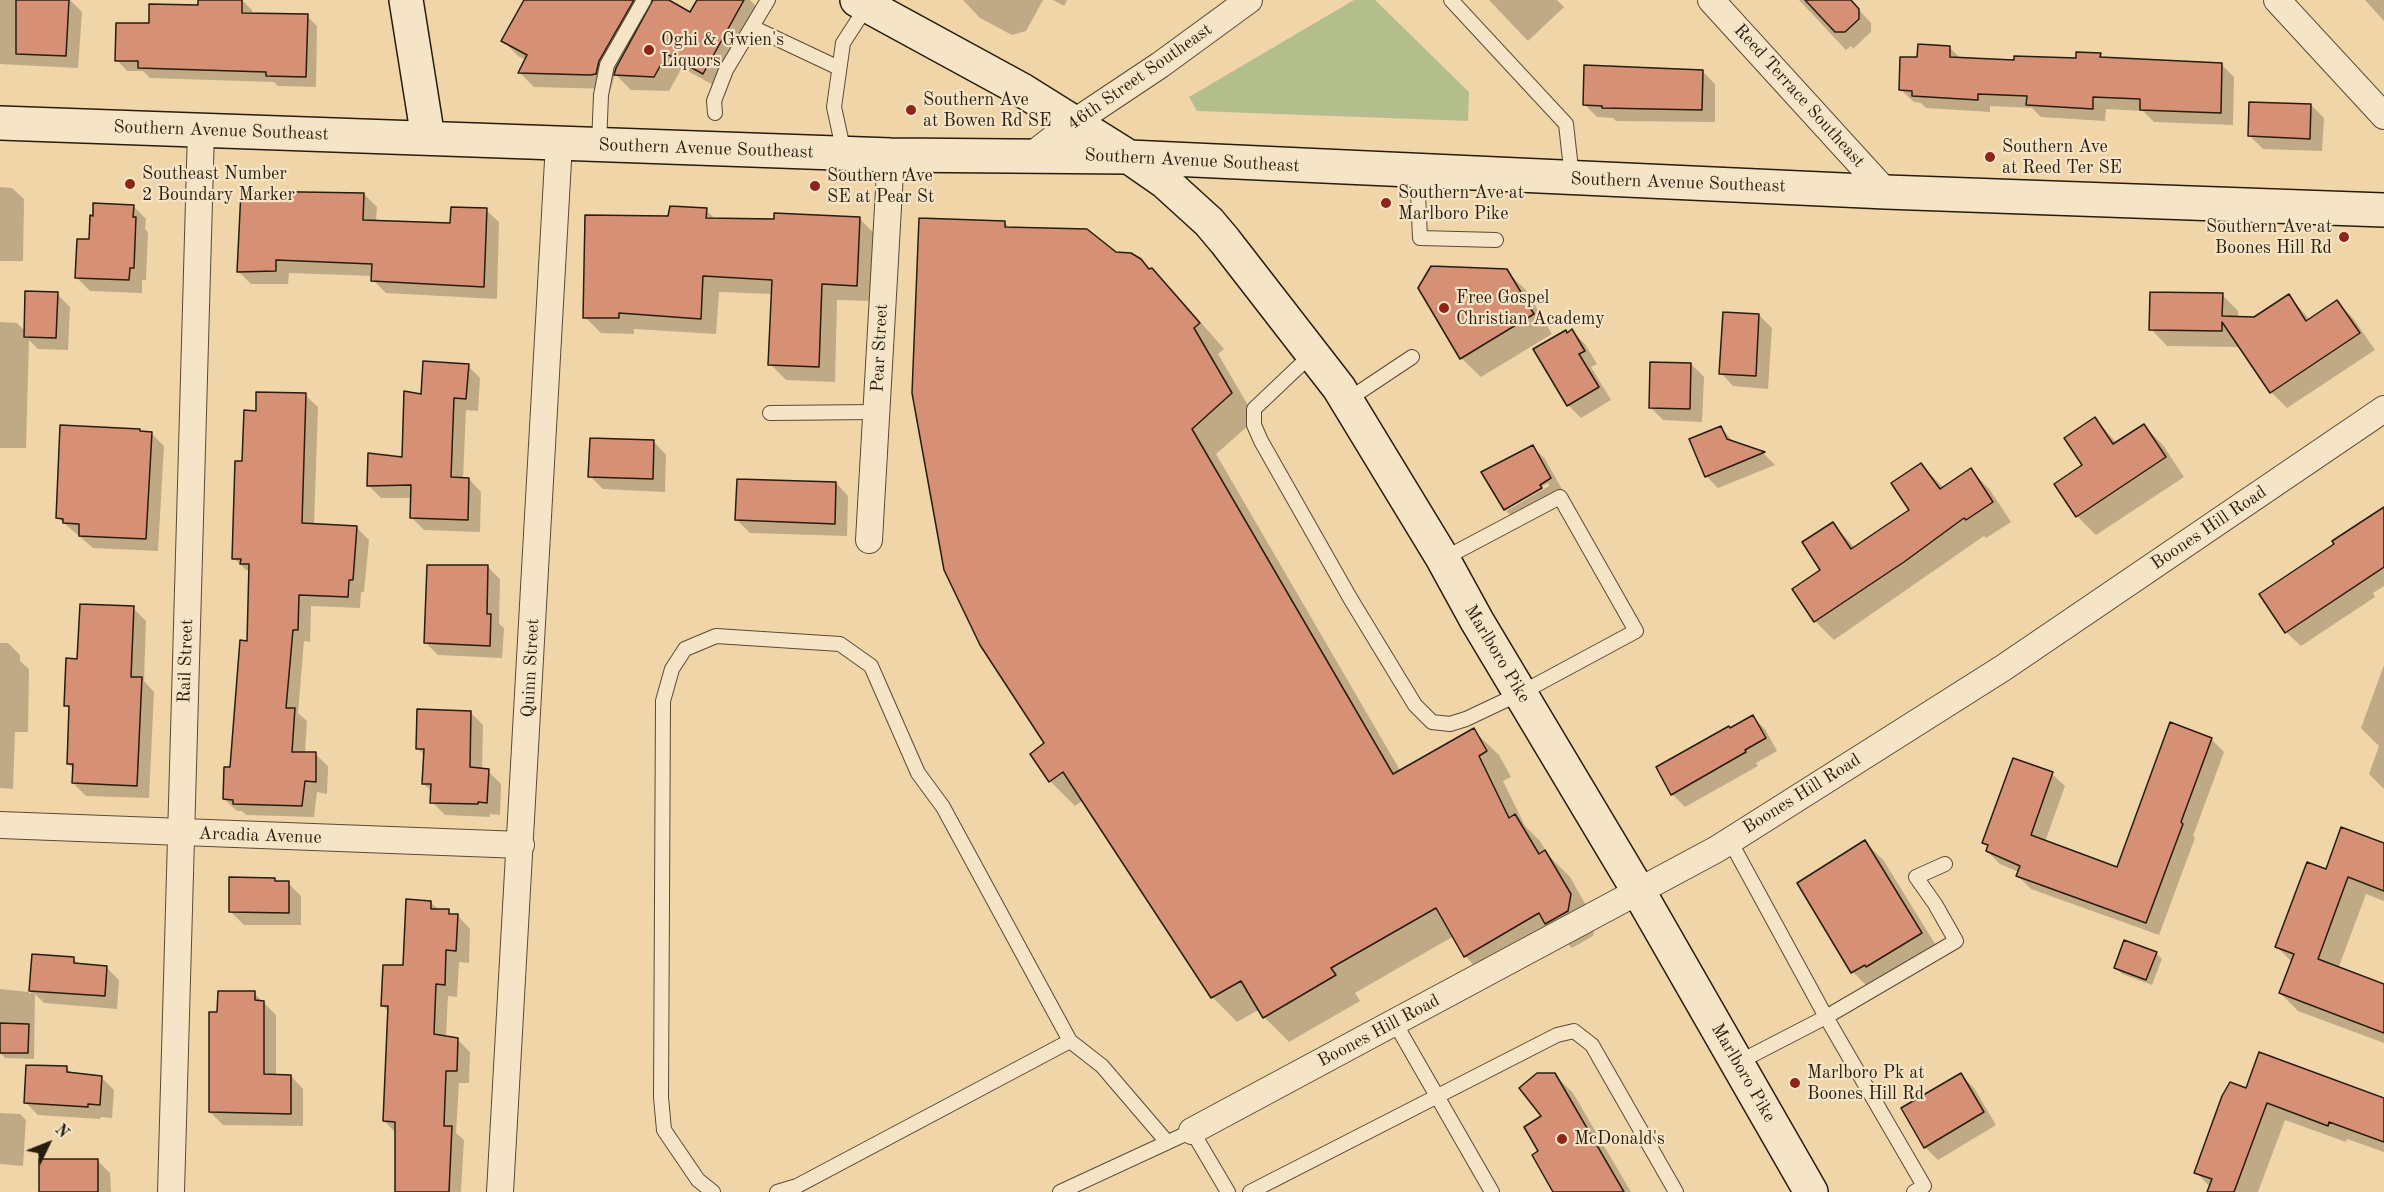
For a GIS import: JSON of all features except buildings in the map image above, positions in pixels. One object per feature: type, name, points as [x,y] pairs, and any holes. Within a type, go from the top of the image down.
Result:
[{"type":"main road","points":[[406,0],[428,138]]},
{"type":"main road","name":"Marlboro Pike","points":[[862,3],[1022,90],[1129,157],[1165,182],[1209,222],[1346,401],[1443,560],[1639,892],[1811,1192]]},
{"type":"main road","name":"Southern Avenue Southeast","points":[[0,123],[844,154],[1129,157],[1886,192],[2384,210]]},
{"type":"street","name":"46th Street Southeast","points":[[1032,155],[1073,123],[1160,65],[1249,0]]},
{"type":"street","name":"Reed Terrace Southeast","points":[[1711,0],[1886,192]]},
{"type":"street","points":[[2277,0],[2384,116]]},
{"type":"street","name":"Rail Street","points":[[171,1192],[201,130]]},
{"type":"street","name":"Quinn Street","points":[[500,1192],[559,143]]},
{"type":"street","name":"Pear Street","points":[[869,540],[891,155]]},
{"type":"street","name":"Boones Hill Road","points":[[1192,1131],[1717,849],[1729,839],[2003,668],[2384,409]]},
{"type":"street","name":"Arcadia Avenue","points":[[0,825],[521,845]]},
{"type":"lane","points":[[599,145],[601,95],[607,65],[644,0]]},
{"type":"lane","points":[[715,113],[714,101],[726,70],[768,0]]},
{"type":"lane","points":[[1451,0],[1566,124],[1572,178]]},
{"type":"lane","points":[[844,154],[834,106],[843,43],[862,3]]},
{"type":"lane","points":[[752,27],[839,68]]},
{"type":"lane","points":[[1417,171],[1420,238],[1496,240]]},
{"type":"lane","points":[[1312,354],[1254,410],[1254,425],[1350,598],[1415,705],[1432,722],[1450,724],[1521,693],[1636,631],[1560,497],[1443,560]]},
{"type":"lane","points":[[1346,401],[1412,357]]},
{"type":"lane","points":[[770,413],[876,412]]},
{"type":"lane","points":[[712,1192],[698,1180],[664,1130],[661,1096],[663,701],[672,669],[685,649],[716,636],[840,644],[871,666],[918,773],[943,807],[1070,1041],[1102,1066],[1167,1142]]},
{"type":"lane","points":[[1729,839],[1826,1017],[1924,1186],[1914,1192]]},
{"type":"lane","points":[[1737,1063],[1826,1017],[1956,940],[1916,877],[1945,864]]},
{"type":"lane","points":[[1395,1023],[1492,1192]]},
{"type":"lane","points":[[1250,1192],[1557,1035],[1574,1030],[1592,1045],[1676,1192]]},
{"type":"lane","points":[[777,1192],[797,1186],[1070,1041]]},
{"type":"lane","points":[[1060,1192],[1192,1131],[1228,1192]]},
{"type":"green space","points":[[1354,0],[1375,0],[1469,92],[1468,121],[1197,111],[1189,97]]},
{"type":"place","name":"Oghi & Gwien's Liquors","points":[[649,50]]},
{"type":"place","name":"Southern Ave at Bowen Rd SE","points":[[911,110]]},
{"type":"place","name":"Southern Ave at Reed Ter SE","points":[[1990,157]]},
{"type":"place","name":"Southeast Number 2 Boundary Marker","points":[[130,184]]},
{"type":"place","name":"Southern Ave SE at Pear St","points":[[815,186]]},
{"type":"place","name":"Southern Ave at Marlboro Pike","points":[[1386,203]]},
{"type":"place","name":"Southern Ave at Boones Hill Rd","points":[[2344,237]]},
{"type":"place","name":"Free Gospel Christian Academy","points":[[1444,308]]},
{"type":"place","name":"Marlboro Pk at Boones Hill Rd","points":[[1795,1083]]},
{"type":"place","name":"McDonald's","points":[[1562,1139]]}]
